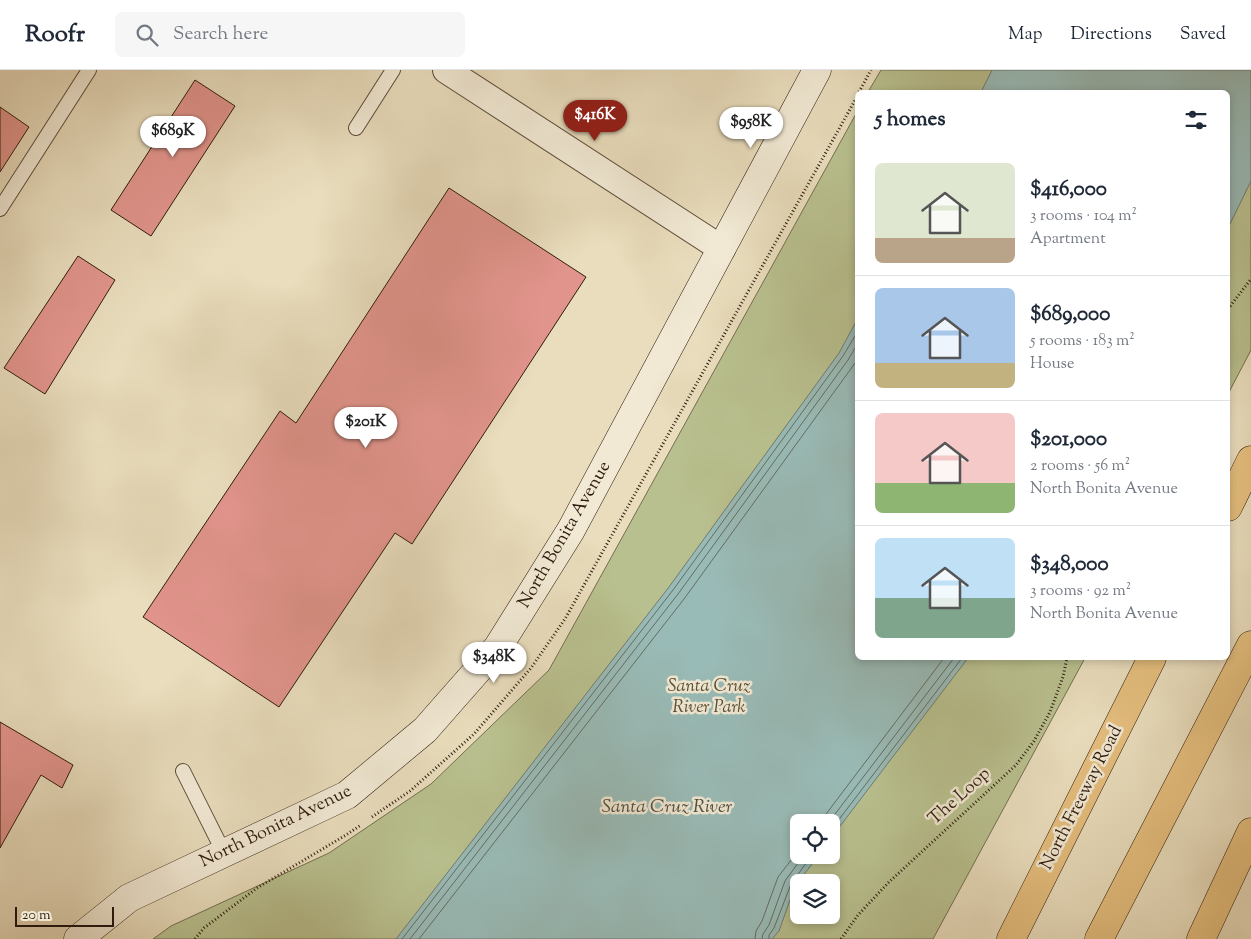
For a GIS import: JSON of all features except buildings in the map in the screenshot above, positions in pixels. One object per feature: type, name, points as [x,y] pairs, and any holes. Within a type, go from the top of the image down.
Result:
[{"type":"main road","points":[[1230,503],[1251,460]]},
{"type":"main road","points":[[1099,939],[1251,645]]},
{"type":"main road","name":"North Freeway Road","points":[[1011,939],[1151,660]]},
{"type":"main road","points":[[1201,939],[1251,832]]},
{"type":"street","points":[[446,70],[722,249]]},
{"type":"street","name":"North Bonita Avenue","points":[[78,939],[129,898],[348,795],[425,730],[498,647],[571,530],[817,70]]},
{"type":"lane","points":[[0,209],[88,70]]},
{"type":"lane","points":[[356,128],[393,70]]},
{"type":"lane","points":[[183,771],[224,853]]},
{"type":"path","points":[[860,90],[871,70]]},
{"type":"path","points":[[1230,306],[1251,279]]},
{"type":"path","name":"The Loop","points":[[841,939],[858,915],[889,882],[1016,765],[1034,741],[1050,712],[1063,677],[1067,660]]},
{"type":"green space","points":[[881,70],[1251,70],[1251,350],[1230,390],[1230,90],[869,90]]},
{"type":"green space","name":"Santa Cruz River Park","points":[[855,116],[855,660],[1084,660],[933,939],[153,939],[171,926],[329,853],[431,784],[549,670]]},
{"type":"water","points":[[992,70],[1251,70],[1251,181],[1230,224],[1230,90],[982,90]]},
{"type":"water","name":"Santa Cruz River","points":[[855,324],[855,660],[966,660],[840,826],[840,814],[790,814],[790,864],[812,864],[804,874],[790,874],[790,900],[779,931],[772,939],[396,939],[669,587],[839,353]]}]
